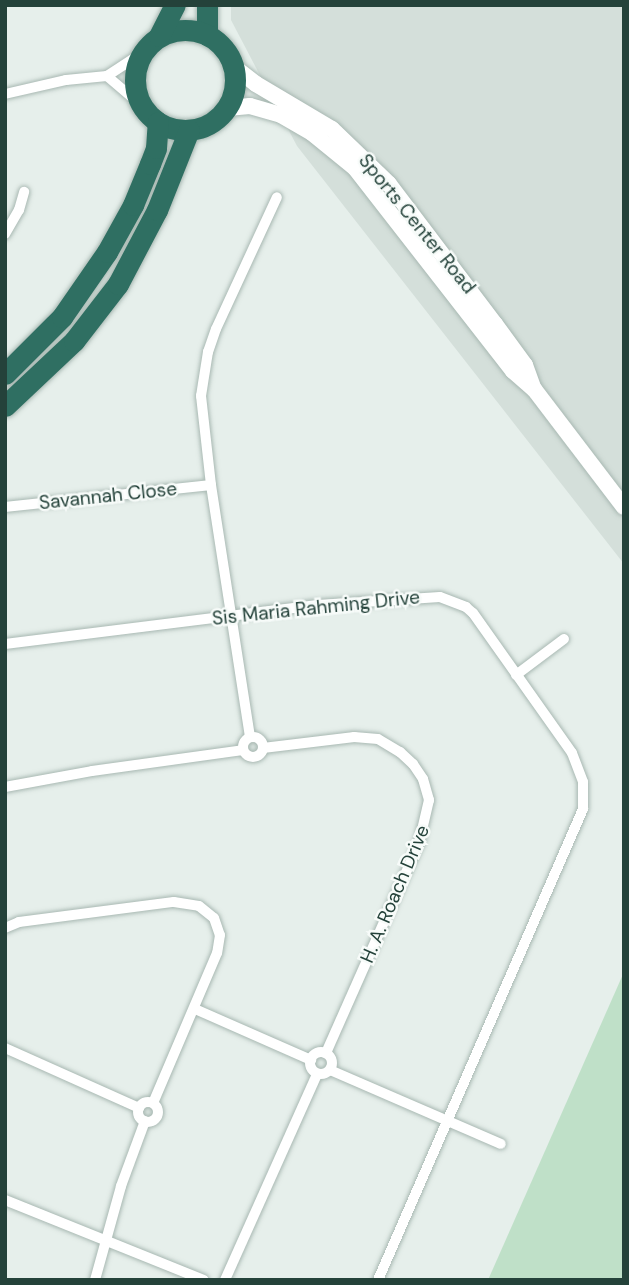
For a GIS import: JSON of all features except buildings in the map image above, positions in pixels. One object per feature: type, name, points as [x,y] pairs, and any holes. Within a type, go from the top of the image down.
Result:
[{"type":"highway","points":[[159,36],[185,30],[207,35],[225,49],[233,66],[235,88],[227,108],[212,122],[189,130],[172,128],[158,122],[141,105],[134,79],[142,54],[159,36],[175,5]]},
{"type":"highway","points":[[207,5],[207,35]]},
{"type":"highway","points":[[5,374],[62,317],[107,253],[133,205],[150,164],[156,148],[158,122]]},
{"type":"highway","points":[[5,406],[74,341],[118,284],[157,210],[189,130]]},
{"type":"main road","name":"Sports Center Road","points":[[233,66],[256,84],[332,129],[389,184],[525,365],[534,389]]},
{"type":"main road","name":"Sports Center Road","points":[[227,108],[250,106],[281,115],[312,133],[355,168],[513,371],[534,389],[624,507]]},
{"type":"street","points":[[5,94],[66,80],[107,76],[142,54]]},
{"type":"street","points":[[107,76],[141,105]]},
{"type":"street","points":[[5,234],[19,210],[24,192]]},
{"type":"street","points":[[250,737],[211,485],[201,396],[206,363],[216,329],[276,197]]},
{"type":"street","name":"Savannah Close","points":[[5,507],[211,485]]},
{"type":"street","name":"Sis Maria Rahming Drive","points":[[5,644],[361,601],[440,597],[454,600],[473,613],[572,753],[583,782],[583,809],[378,1280]]},
{"type":"street","points":[[516,675],[564,639]]},
{"type":"street","points":[[5,787],[92,771],[243,750],[252,757],[259,755],[263,748],[260,739],[250,737]]},
{"type":"street","points":[[243,750],[243,743],[250,737]]},
{"type":"street","name":"H. A. Roach Drive","points":[[263,748],[354,737],[378,739],[400,752],[418,770],[429,800],[419,843],[326,1053]]},
{"type":"street","points":[[5,928],[19,922],[174,902],[199,906],[214,918],[219,928],[220,944],[195,1009],[153,1103]]},
{"type":"street","points":[[195,1009],[311,1060]]},
{"type":"street","points":[[5,1048],[139,1108]]},
{"type":"street","points":[[317,1074],[310,1067],[311,1060],[317,1053],[326,1053],[332,1060],[330,1070]]},
{"type":"street","points":[[225,1280],[317,1074],[330,1070],[501,1144]]},
{"type":"street","points":[[145,1102],[153,1103],[158,1108],[157,1117],[145,1121],[138,1114],[139,1108],[145,1102]]},
{"type":"street","points":[[95,1280],[121,1186],[145,1121]]},
{"type":"street","points":[[5,1200],[204,1280]]},
{"type":"shaded area","points":[[231,5],[624,5],[624,564],[297,146],[231,20]]},
{"type":"green space","points":[[624,972],[624,1280],[488,1280]]}]
